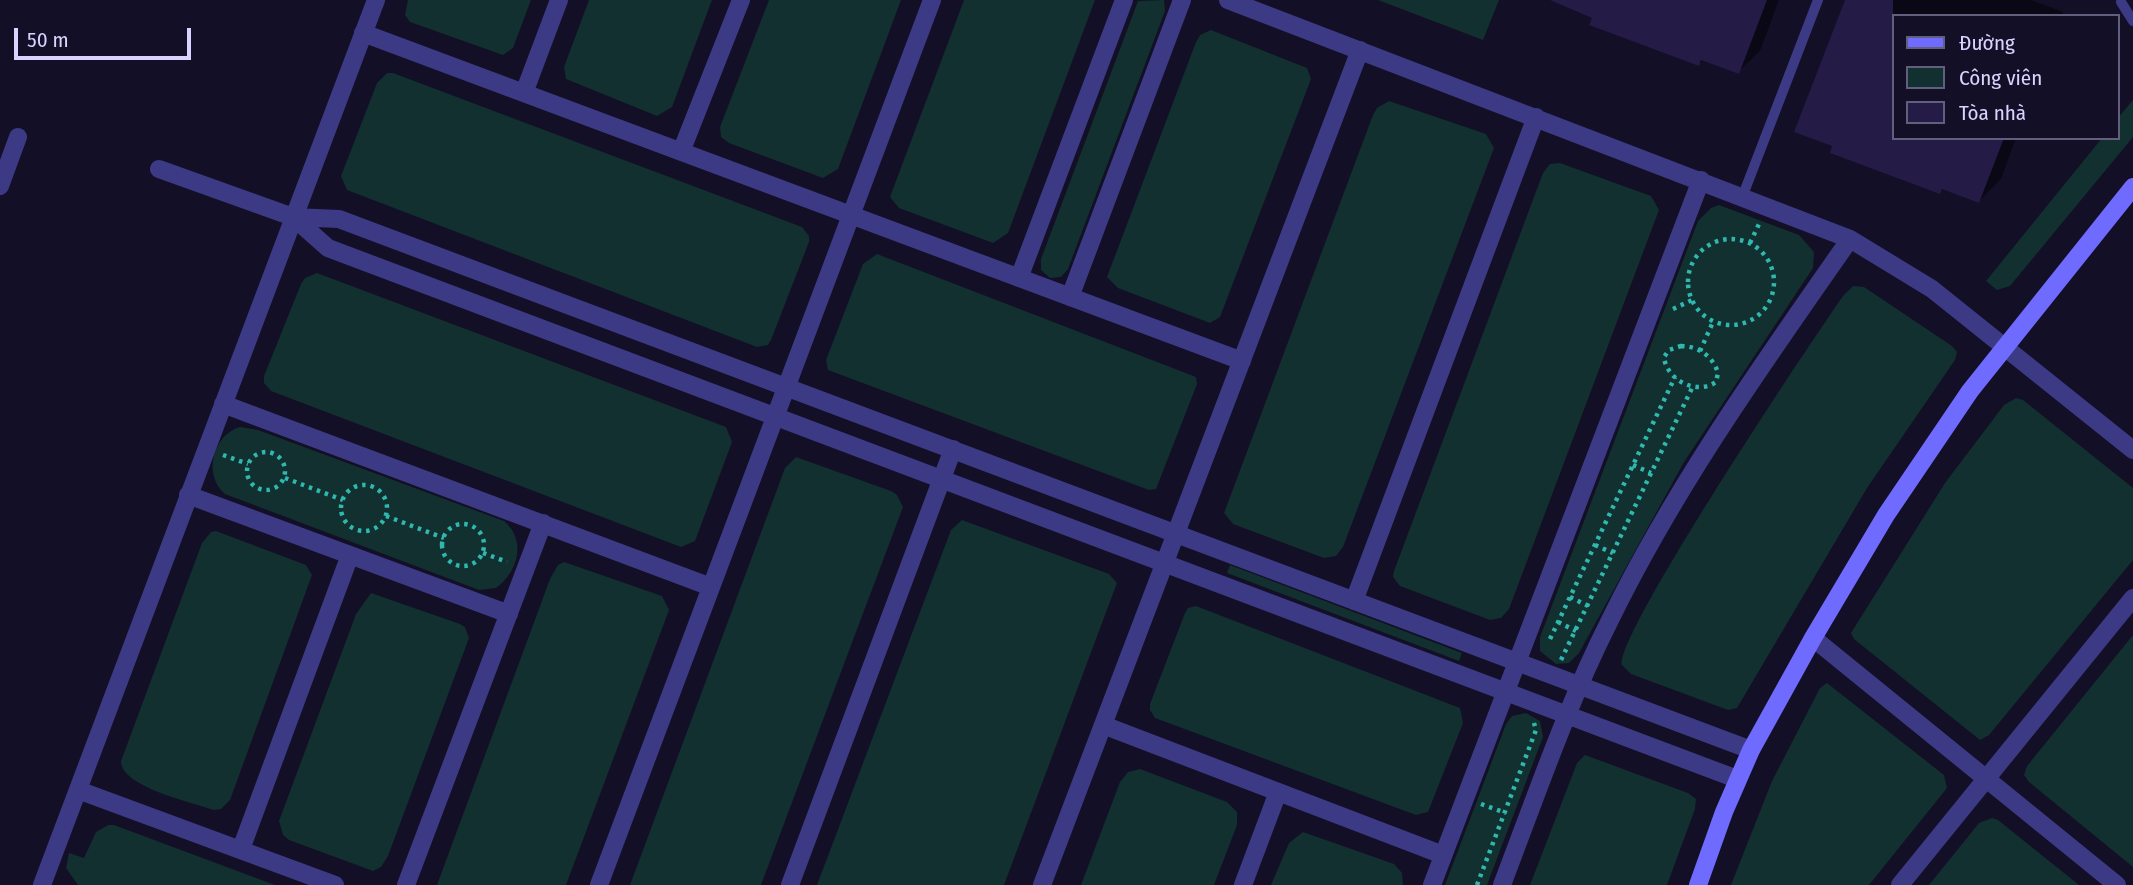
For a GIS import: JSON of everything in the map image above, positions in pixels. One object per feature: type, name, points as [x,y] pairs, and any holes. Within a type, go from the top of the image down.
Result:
[{"type":"street","points":[[43,885],[376,0]]},
{"type":"street","points":[[524,93],[559,0]]},
{"type":"street","points":[[681,152],[741,0]]},
{"type":"street","points":[[599,885],[932,0]]},
{"type":"street","points":[[1019,278],[1124,0]]},
{"type":"street","points":[[1070,297],[1182,0]]},
{"type":"street","points":[[1228,0],[1743,195],[1850,239],[1932,289],[2133,450]]},
{"type":"street","points":[[363,33],[1242,361]]},
{"type":"street","points":[[1042,885],[1360,50]]},
{"type":"street","points":[[1354,601],[1536,117]]},
{"type":"street","points":[[0,186],[18,137]]},
{"type":"street","points":[[159,169],[293,217],[339,219],[1751,750]]},
{"type":"street","points":[[1432,885],[1701,180]]},
{"type":"street","points":[[1698,885],[1737,779],[1751,750],[1813,638],[1928,449],[2005,345],[2133,187]]},
{"type":"street","points":[[293,217],[328,248],[1737,779]]},
{"type":"street","points":[[1502,885],[1579,685],[1610,619],[1681,492],[1773,350],[1850,239]]},
{"type":"street","points":[[223,404],[711,587]]},
{"type":"street","points":[[790,885],[953,449]]},
{"type":"street","points":[[188,495],[509,614]]},
{"type":"street","points":[[406,885],[543,523]]},
{"type":"street","points":[[241,849],[350,555]]},
{"type":"street","points":[[1900,885],[2133,598]]},
{"type":"street","points":[[1813,638],[2117,885]]},
{"type":"street","points":[[1103,725],[1443,855]]},
{"type":"street","points":[[78,790],[335,885]]},
{"type":"street","points":[[1243,885],[1278,792]]},
{"type":"lane","points":[[1743,195],[1818,0]]},
{"type":"lane","points":[[2119,1],[2133,6]]},
{"type":"lane","points":[[2119,1],[2133,21]]},
{"type":"path","points":[[1750,243],[1761,220]]},
{"type":"path","points":[[1726,239],[1750,243],[1768,258],[1775,282],[1769,303],[1754,318],[1733,325],[1713,322],[1700,312],[1692,300],[1689,272],[1700,251],[1726,239]]},
{"type":"path","points":[[1663,314],[1692,300]]},
{"type":"path","points":[[1754,318],[1760,328]]},
{"type":"path","points":[[1700,351],[1713,322]]},
{"type":"path","points":[[1681,346],[1700,351],[1713,362],[1718,378],[1712,385],[1693,386],[1675,377],[1664,361],[1665,353],[1681,346]]},
{"type":"path","points":[[1549,642],[1675,377]]},
{"type":"path","points":[[1562,660],[1693,386]]},
{"type":"path","points":[[216,452],[248,464]]},
{"type":"path","points":[[260,453],[272,453],[284,463],[285,478],[271,490],[258,489],[247,476],[248,464],[260,453]]},
{"type":"path","points":[[1633,465],[1651,473]]},
{"type":"path","points":[[285,478],[343,500]]},
{"type":"path","points":[[370,485],[384,496],[388,505],[386,516],[374,530],[356,530],[344,519],[343,500],[353,488],[370,485]]},
{"type":"path","points":[[386,516],[444,538]]},
{"type":"path","points":[[468,525],[481,534],[484,541],[483,553],[474,564],[457,566],[444,554],[444,538],[452,527],[468,525]]},
{"type":"path","points":[[1595,545],[1613,553]]},
{"type":"path","points":[[483,553],[514,564]]},
{"type":"path","points":[[1570,597],[1588,606]]},
{"type":"path","points":[[1558,622],[1576,631]]},
{"type":"path","points":[[1477,885],[1536,730],[1535,725],[1526,718]]},
{"type":"path","points":[[1477,802],[1513,816]]},
{"type":"green space","points":[[408,0],[531,0],[513,48],[503,55],[410,22],[405,15]]},
{"type":"green space","points":[[589,0],[712,0],[672,107],[657,116],[566,79],[564,67]]},
{"type":"green space","points":[[769,0],[901,0],[838,169],[823,178],[729,143],[721,137],[720,127]]},
{"type":"green space","points":[[964,0],[1095,0],[1008,233],[993,243],[899,208],[890,197]]},
{"type":"green space","points":[[1164,0],[1165,11],[1068,269],[1061,277],[1050,278],[1041,270],[1041,259],[1138,1]]},
{"type":"green space","points":[[1378,0],[1499,0],[1483,40]]},
{"type":"green space","points":[[1211,30],[1307,68],[1311,79],[1220,317],[1210,323],[1118,288],[1107,277],[1196,42],[1200,35]]},
{"type":"green space","points":[[387,73],[802,227],[809,236],[809,242],[768,345],[757,347],[347,190],[341,176],[377,83]]},
{"type":"green space","points":[[2133,100],[2133,137],[2010,286],[1997,290],[1986,281],[2100,140],[2119,140],[2119,117]]},
{"type":"green space","points":[[1389,101],[1486,134],[1494,148],[1343,547],[1336,556],[1324,558],[1233,524],[1224,513],[1373,115],[1377,108]]},
{"type":"green space","points":[[1560,163],[1651,196],[1659,210],[1509,609],[1501,618],[1490,620],[1400,586],[1393,577],[1543,173],[1550,164]]},
{"type":"green space","points":[[1719,205],[1799,235],[1814,252],[1813,268],[1684,462],[1579,653],[1569,663],[1556,664],[1540,651],[1540,637],[1698,221],[1711,208]]},
{"type":"green space","points":[[877,254],[1196,377],[1197,384],[1156,489],[1149,490],[828,370],[826,360],[863,264]]},
{"type":"green space","points":[[317,273],[726,427],[732,442],[695,541],[681,547],[271,391],[264,383],[264,376],[301,284],[305,278]]},
{"type":"green space","points":[[1853,286],[1864,287],[1952,346],[1957,352],[1955,360],[1867,488],[1737,708],[1728,710],[1631,674],[1622,665],[1629,642],[1650,600],[1758,424],[1843,296]]},
{"type":"green space","points":[[2016,398],[2023,400],[2133,488],[2133,560],[1989,735],[1980,740],[1854,639],[1851,633],[1945,483],[2004,405]]},
{"type":"green space","points":[[240,427],[258,430],[504,521],[516,537],[517,556],[510,573],[496,588],[479,590],[225,494],[214,477],[214,457],[223,438]]},
{"type":"green space","points":[[796,457],[891,491],[897,495],[903,507],[761,885],[630,885],[785,468]]},
{"type":"green space","points":[[962,520],[1109,574],[1117,583],[1004,885],[817,885],[951,530]]},
{"type":"green space","points":[[216,531],[306,565],[312,575],[230,800],[221,809],[214,810],[144,786],[124,770],[121,761],[202,543],[211,532]]},
{"type":"green space","points":[[564,562],[662,596],[669,610],[566,885],[437,885],[550,579],[558,565]]},
{"type":"green space","points":[[1230,565],[1462,653],[1459,661],[1227,573]]},
{"type":"green space","points":[[371,593],[460,624],[465,627],[469,638],[388,856],[381,867],[373,871],[289,840],[283,835],[279,821],[356,614]]},
{"type":"green space","points":[[1196,606],[1460,708],[1463,723],[1428,812],[1416,815],[1155,718],[1150,704],[1185,613],[1188,608]]},
{"type":"green space","points":[[2133,635],[2133,867],[2029,782],[2024,775],[2027,766]]},
{"type":"green space","points":[[1827,683],[1944,775],[1947,788],[1869,885],[1731,885],[1772,781],[1820,688]]},
{"type":"green space","points":[[1526,713],[1540,721],[1543,737],[1487,885],[1445,885],[1506,724],[1512,716]]},
{"type":"green space","points":[[1585,755],[1688,793],[1696,799],[1695,809],[1667,885],[1530,885],[1577,763]]},
{"type":"green space","points":[[1140,769],[1227,802],[1237,812],[1237,825],[1214,885],[1081,885],[1120,782],[1128,772]]},
{"type":"green space","points":[[1992,818],[2079,885],[1929,885],[1979,823]]},
{"type":"green space","points":[[108,825],[275,885],[78,885],[66,868],[69,853],[84,858],[96,832]]},
{"type":"green space","points":[[1303,832],[1394,864],[1402,873],[1403,885],[1271,885],[1289,843]]},
{"type":"building","points":[[1550,0],[1767,0],[1739,74],[1701,60],[1699,66],[1589,25],[1592,18]]},
{"type":"building","points":[[1845,0],[1893,0],[1892,140],[2003,140],[1979,203],[1942,189],[1940,194],[1830,153],[1832,146],[1794,132]]}]
